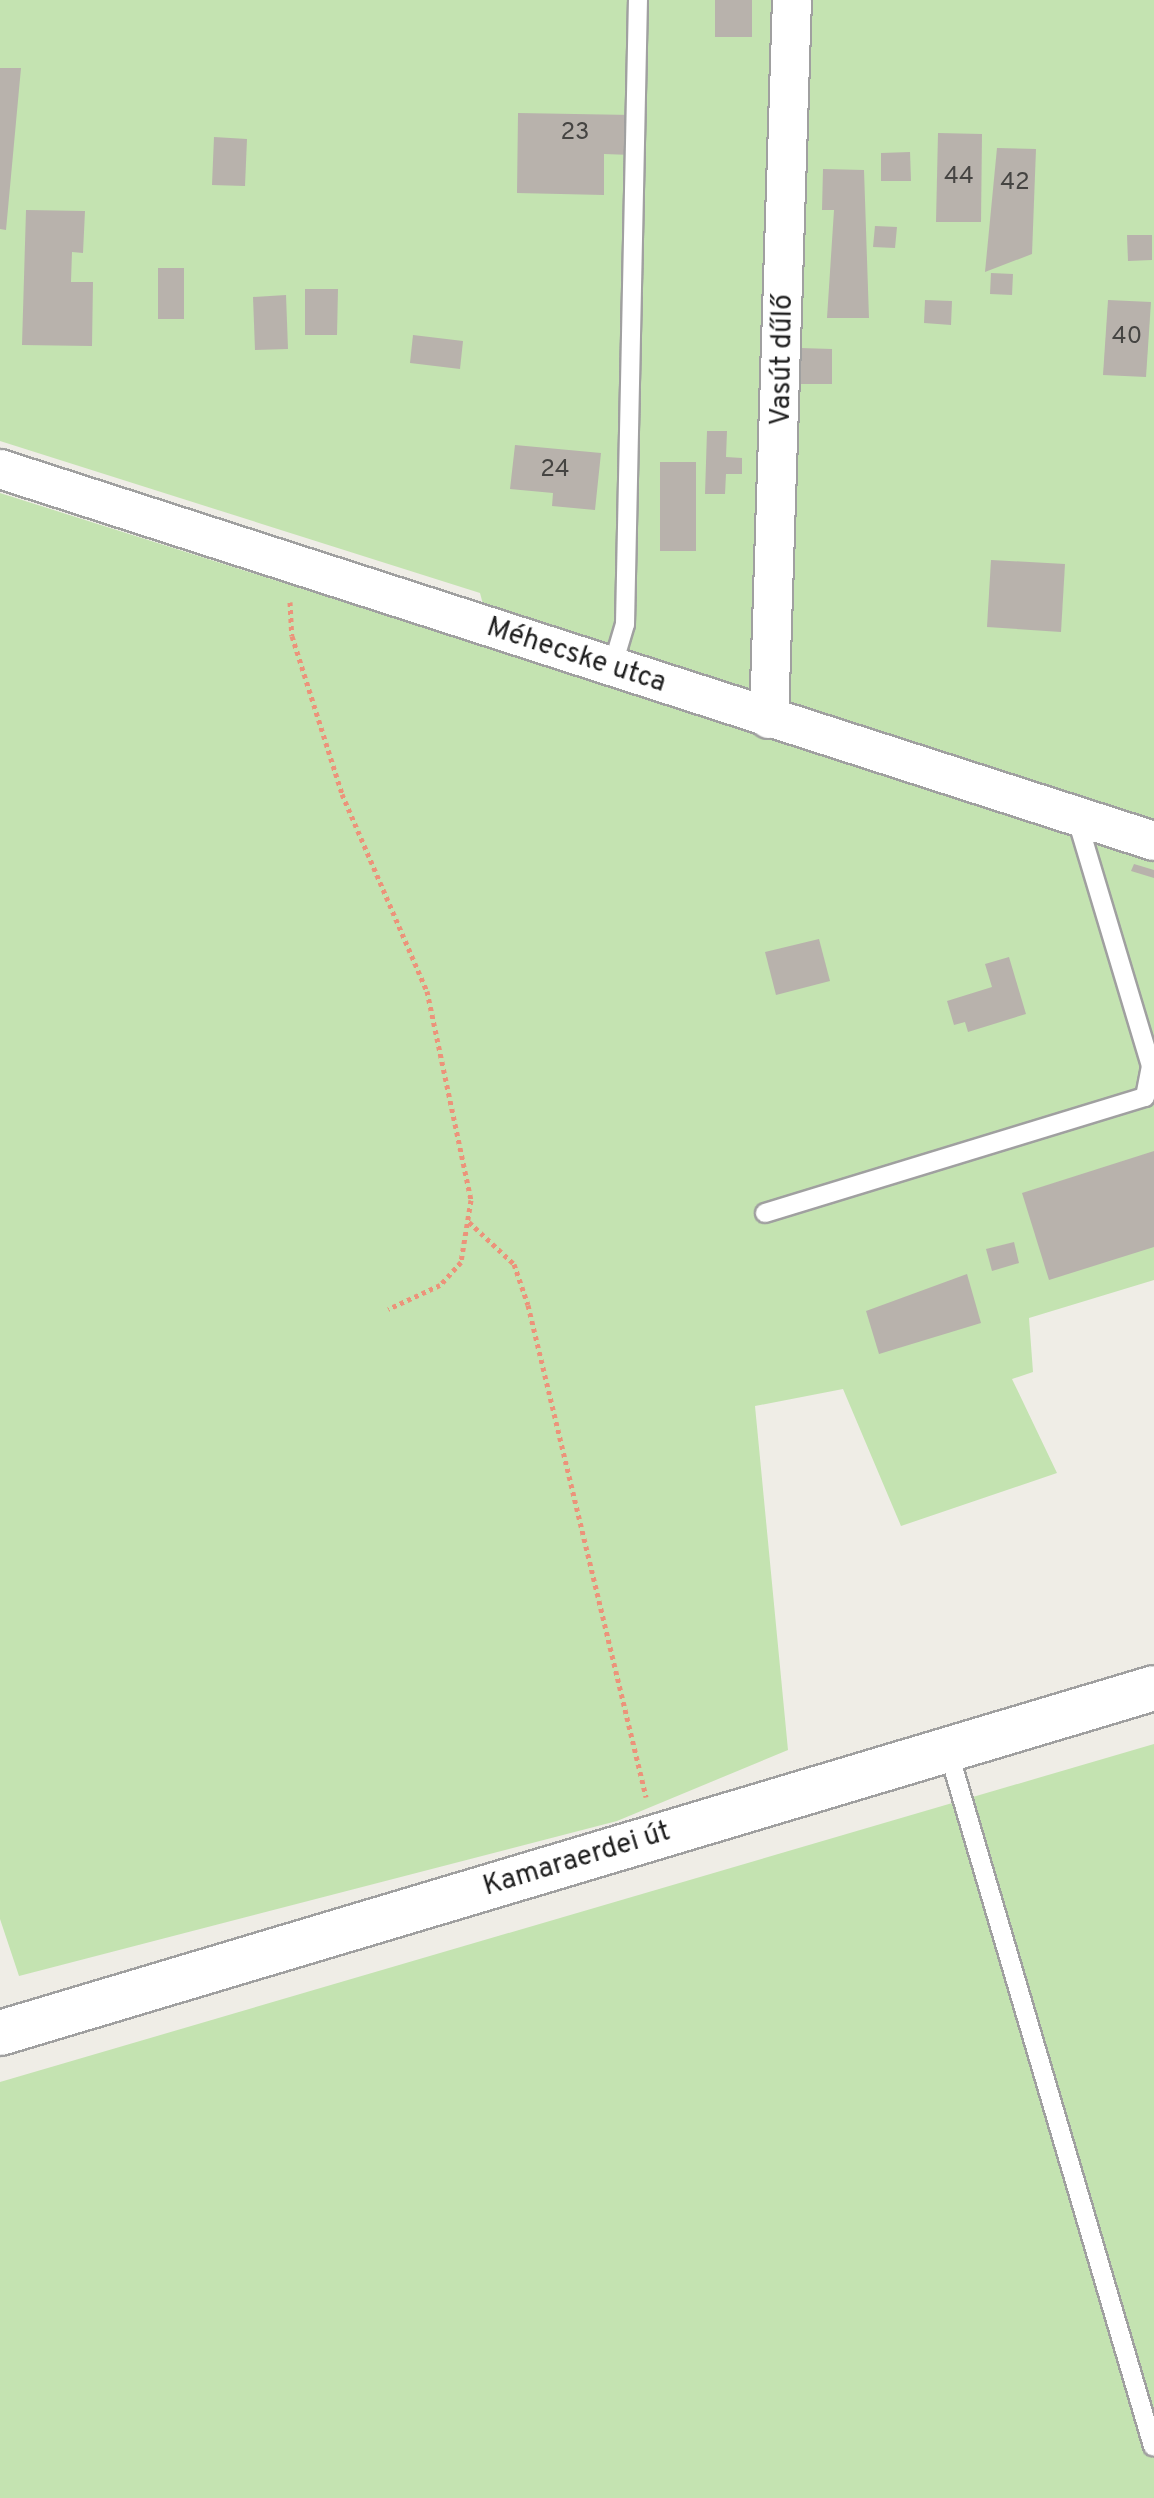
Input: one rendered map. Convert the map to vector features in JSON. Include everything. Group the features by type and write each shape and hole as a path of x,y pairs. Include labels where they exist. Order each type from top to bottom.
{"street":[{"name":"Vasút dűlő","path":"769,719 792,0"},
{"name":"Méhecske utca","path":"0,469 1154,841"},
{"name":"Kamaraerdei út","path":"0,2033 1154,1688"}],"lane":[{"path":"612,668 625,624 638,0"},
{"path":"765,1213 1145,1097 1151,1066 1076,816"},
{"path":"948,1750 1153,2446"}],"path":[{"path":"301,567 289,604 292,636 342,794 427,991 471,1200 461,1262 440,1285 388,1309"},
{"path":"469,1222 514,1264 528,1305 596,1613 658,1836"}],"green space":[{"path":"0,0 1154,0 1154,1280 1029,1318 1033,1372 1012,1379 1057,1473 901,1526 843,1389 755,1406 788,1750 617,1821 19,1976 0,1919 0,493 495,650 480,593 0,441"},
{"path":"1154,1744 1154,2498 0,2498 0,2082"}],"building":[{"path":"715,0 752,0 752,37 715,37"},
{"path":"0,68 21,68 6,230 0,229"},
{"path":"518,113 632,115 632,155 604,154 604,195 517,193"},
{"path":"938,133 982,134 981,222 936,222"},
{"path":"214,137 247,139 245,186 212,185"},
{"path":"997,148 1036,149 1032,254 985,272"},
{"path":"910,152 911,181 881,181 881,153"},
{"path":"823,169 864,170 869,318 827,318 834,210 822,210"},
{"path":"26,210 85,211 83,253 72,252 71,282 93,282 92,346 22,345"},
{"path":"875,226 897,227 895,248 873,247"},
{"path":"1127,235 1152,235 1152,260 1128,261"},
{"path":"158,268 184,268 184,319 158,319"},
{"path":"991,273 1013,274 1012,295 990,294"},
{"path":"305,289 338,289 337,335 305,335"},
{"path":"286,295 288,349 255,350 253,297"},
{"path":"925,300 952,301 951,325 924,323"},
{"path":"1108,300 1151,302 1146,377 1103,375"},
{"path":"413,335 463,341 460,369 410,363"},
{"path":"800,348 832,349 832,384 800,384"},
{"path":"707,431 727,431 726,457 742,458 742,474 726,474 725,494 705,494"},
{"path":"515,445 601,453 595,510 552,506 553,493 510,489"},
{"path":"660,462 696,462 696,551 660,551"},
{"path":"991,560 1065,564 1061,632 987,627"},
{"path":"1134,864 1154,870 1154,878 1131,871"},
{"path":"819,939 830,981 776,995 765,952"},
{"path":"1009,957 1026,1014 968,1032 965,1022 954,1025 947,1001 992,987 985,964"},
{"path":"1154,1151 1154,1247 1049,1280 1022,1193"},
{"path":"1014,1242 1019,1263 992,1271 986,1249"},
{"path":"967,1274 981,1323 879,1354 866,1311"}]}
